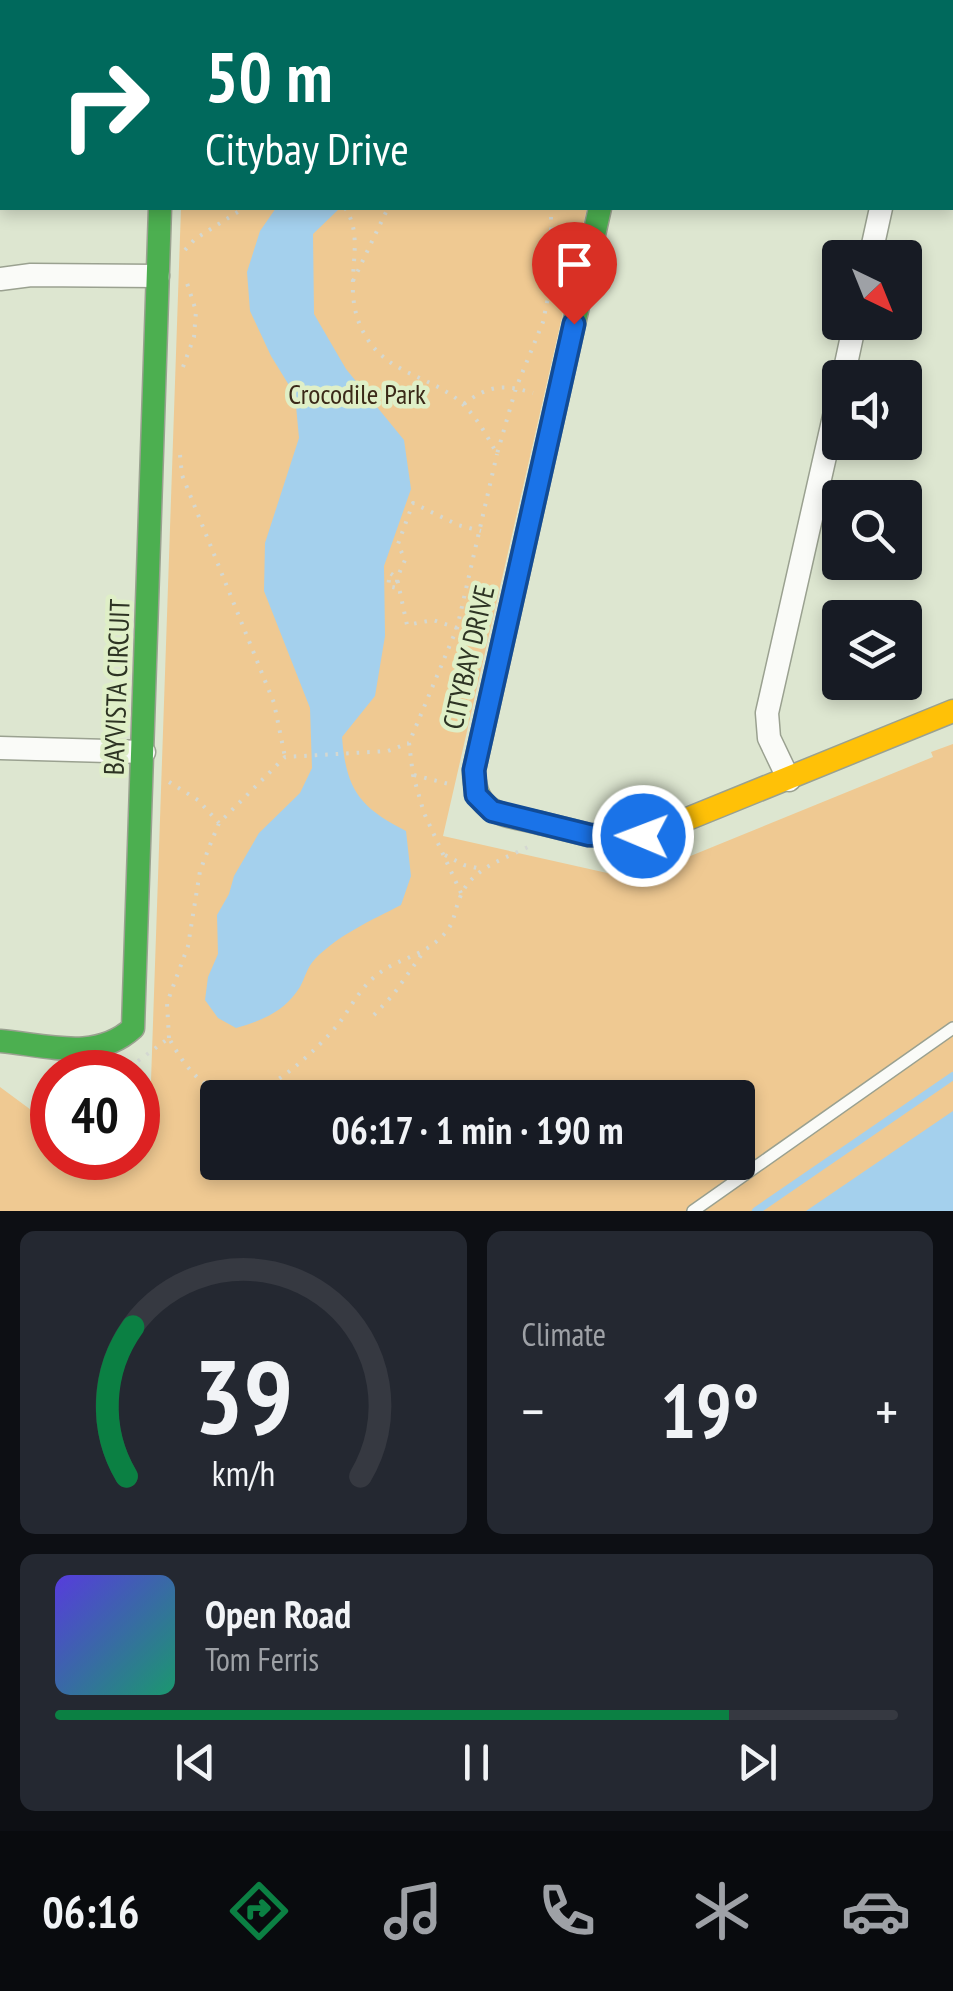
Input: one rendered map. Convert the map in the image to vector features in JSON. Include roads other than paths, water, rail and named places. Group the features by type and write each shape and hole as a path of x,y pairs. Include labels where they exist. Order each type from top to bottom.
{"street":[{"name":"BAYVISTA CIRCUIT","path":"0,1041 108,1048 126,1038 133,1028 160,210"},
{"name":"CITYBAY DRIVE","path":"600,210 474,770 476,795 484,806 500,814 589,835 626,838 656,833 953,711"},
{"path":"874,240 881,210"},
{"path":"0,279 31,275 158,276"},
{"path":"789,780 770,738 767,713 824,460"},
{"path":"0,748 144,752"}],"lane":[{"path":"692,1211 953,1028"}],"water":[{"path":"275,210 338,210 313,234 314,314 346,369 404,440 411,489 384,566 385,636 375,696 342,737 347,770 358,794 377,814 406,831 411,876 401,905 324,950 310,965 294,996 280,1009 236,1028 218,1018 205,1000 208,977 218,954 217,915 259,833 300,793 312,768 310,708 264,591 265,543 299,438 295,395 250,311 247,272 260,231"},
{"path":"953,1111 953,1211 806,1211"}],"waterway":[{"path":"756,1211 953,1076"}],"park label":[{"name":"Crocodile Park","path":"357,393"}]}
